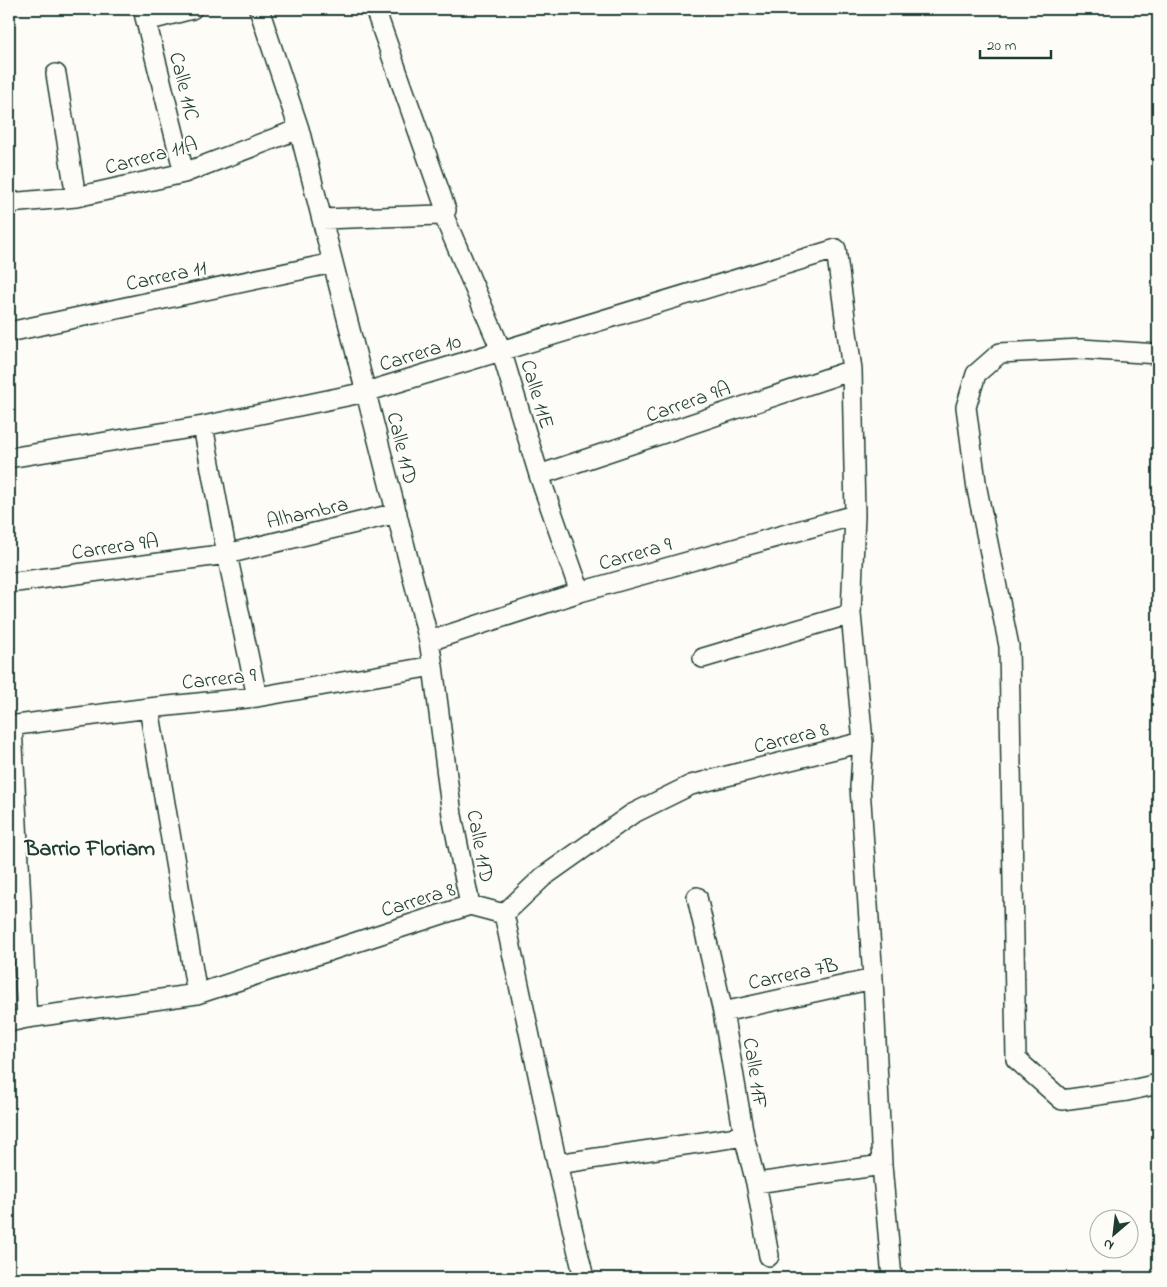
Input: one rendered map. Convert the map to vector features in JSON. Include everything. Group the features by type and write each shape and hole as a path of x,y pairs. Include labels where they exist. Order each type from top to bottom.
{"street":[{"path":"144,15 192,9"},
{"name":"Calle 11D","path":"260,9 299,129 429,641 452,816 470,905"},
{"name":"Calle 11E","path":"375,9 446,210 441,215 501,350 539,475 580,592"},
{"name":"Calle 11C","path":"144,15 184,173"},
{"path":"56,74 76,197"},
{"name":"Carrera 11A","path":"9,203 76,197 184,173 299,129"},
{"path":"322,220 441,215"},
{"name":"Carrera 10","path":"9,458 203,426 366,392 836,249 852,370"},
{"name":"Carrera 11","path":"9,332 333,262"},
{"path":"1158,354 1081,349 1000,353 976,374 966,407 977,489 1009,646 1016,1059 1062,1100 1127,1091 1158,1084"},
{"path":"852,370 855,515 852,614 863,742 860,787 873,979 882,1165 892,1278"},
{"name":"Carrera 9A","path":"539,475 852,370"},
{"path":"203,426 227,554 258,697"},
{"name":"Alhambra","path":"227,554 397,513"},
{"name":"Carrera 9","path":"429,641 580,592 855,515"},
{"name":"Carrera 9A","path":"9,583 227,554"},
{"path":"703,658 852,614"},
{"name":"Carrera 9","path":"10,726 149,708 258,697 433,666"},
{"path":"149,708 197,994"},
{"path":"10,726 18,1020"},
{"name":"Carrera 8","path":"18,1020 197,994 470,905 504,914 543,877 632,814 691,785 863,742"},
{"name":"Calle 11F","path":"696,897 723,1012 744,1136 756,1183 769,1256"},
{"path":"504,914 557,1164 584,1278"},
{"name":"Carrera 7B","path":"723,1012 873,979"},
{"path":"557,1164 744,1136"},
{"path":"756,1183 882,1165"}],"district":[{"name":"Barrio Floriam","path":"90,847"}]}
